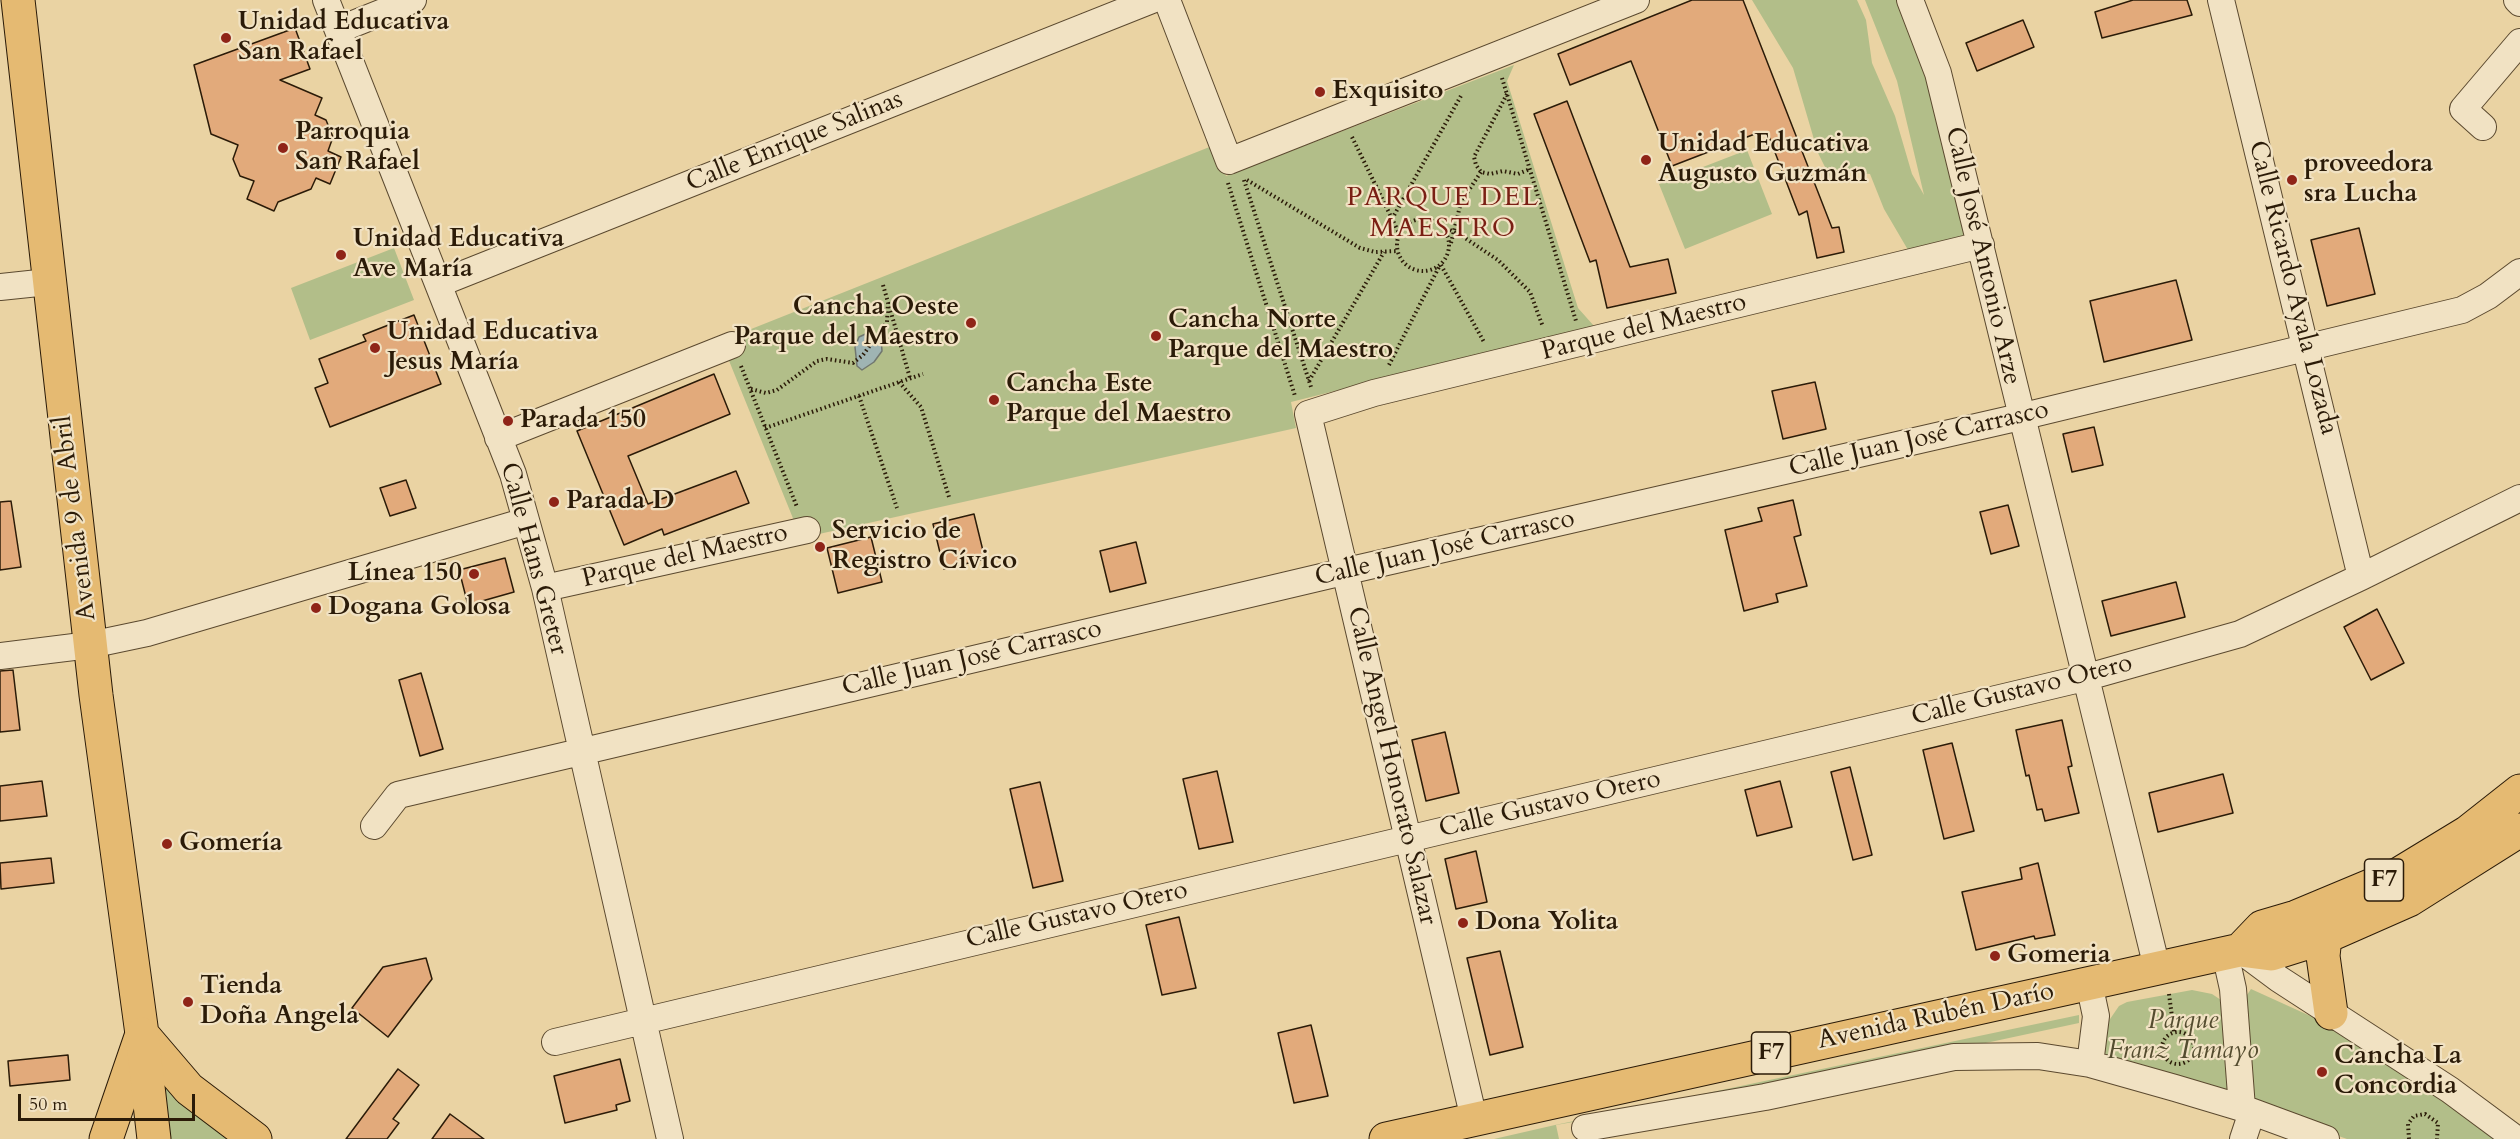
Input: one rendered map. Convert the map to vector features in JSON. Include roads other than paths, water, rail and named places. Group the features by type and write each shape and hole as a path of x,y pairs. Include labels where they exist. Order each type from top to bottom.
{"main road":[{"name":"Avenida 9 de Abril","path":"18,0 90,645 142,1034 106,1139"},
{"name":"F7","path":"2233,951 2262,927 2296,917 2400,874 2468,832 2520,791"},
{"name":"Avenida Rubén Darío","path":"1386,1139 2089,984 2163,981 2233,951 2271,954 2325,937 2409,900 2520,830"},
{"path":"2325,937 2323,956 2331,1012"},
{"path":"142,1034 154,1139"},
{"path":"142,1034 189,1089 255,1139"}],"street":[{"name":"Calle Hans Greter","path":"326,0 513,474 545,588 670,1139"},
{"path":"338,30 413,0"},
{"name":"Calle Enrique Salinas","path":"438,284 1152,0"},
{"path":"1167,0 1236,170 1342,116 1636,0"},
{"name":"Calle José Antonio Arze","path":"1910,0 1938,73 2084,678 2163,981"},
{"name":"Calle Ricardo Ayala Lozada","path":"2221,0 2307,345 2361,577"},
{"path":"2483,127 2463,109 2520,42"},
{"name":"Parque del Maestro","path":"1308,414 1374,393 1981,245"},
{"name":"Calle Juan José Carrasco","path":"374,826 399,795 1347,571 2020,417 2307,345 2462,310 2488,296 2520,272"},
{"path":"0,287 48,282"},
{"path":"498,438 732,345"},
{"name":"Calle Angel Honorato Salazar","path":"1308,414 1347,571 1406,838 1474,1119"},
{"name":"Calle Gustavo Otero","path":"555,1042 643,1019 2084,678 2240,634 2520,498"},
{"path":"0,656 90,645 147,633 526,521"},
{"name":"Parque del Maestro","path":"545,588 807,530"},
{"path":"2233,951 2450,1090 2516,1139"},
{"path":"2233,951 2233,989 2247,1110 2243,1139"},
{"path":"2089,984 2096,1016 2090,1064"},
{"path":"1585,1128 1765,1097 1954,1057 2038,1056 2090,1064 2247,1110 2326,1139"}],"place":[{"name":"Unidad Educativa San Rafael","path":"226,38"},
{"name":"Exquisito","path":"1320,92"},
{"name":"Parroquia San Rafael","path":"283,148"},
{"name":"Unidad Educativa Augusto Guzmán","path":"1646,160"},
{"name":"proveedora sra Lucha","path":"2292,180"},
{"name":"Unidad Educativa Ave María","path":"341,255"},
{"name":"Cancha Oeste Parque del Maestro","path":"971,323"},
{"name":"Cancha Norte Parque del Maestro","path":"1156,336"},
{"name":"Unidad Educativa Jesus María","path":"375,348"},
{"name":"Cancha Este Parque del Maestro","path":"994,400"},
{"name":"Parada 150","path":"508,421"},
{"name":"Parada D","path":"554,502"},
{"name":"Servicio de Registro Cívico","path":"820,547"},
{"name":"Línea 150","path":"474,574"},
{"name":"Dogana Golosa","path":"316,608"},
{"name":"Gomería","path":"167,844"},
{"name":"Dona Yolita","path":"1463,923"},
{"name":"Gomeria","path":"1995,956"},
{"name":"Tienda Doña Angela","path":"188,1002"},
{"name":"Cancha La Concordia","path":"2322,1072"}],"district":[{"name":"PARQUE DEL MAESTRO","path":"1443,214"}],"park label":[{"name":"Parque Franz Tamayo","path":"2183,1037"}]}
